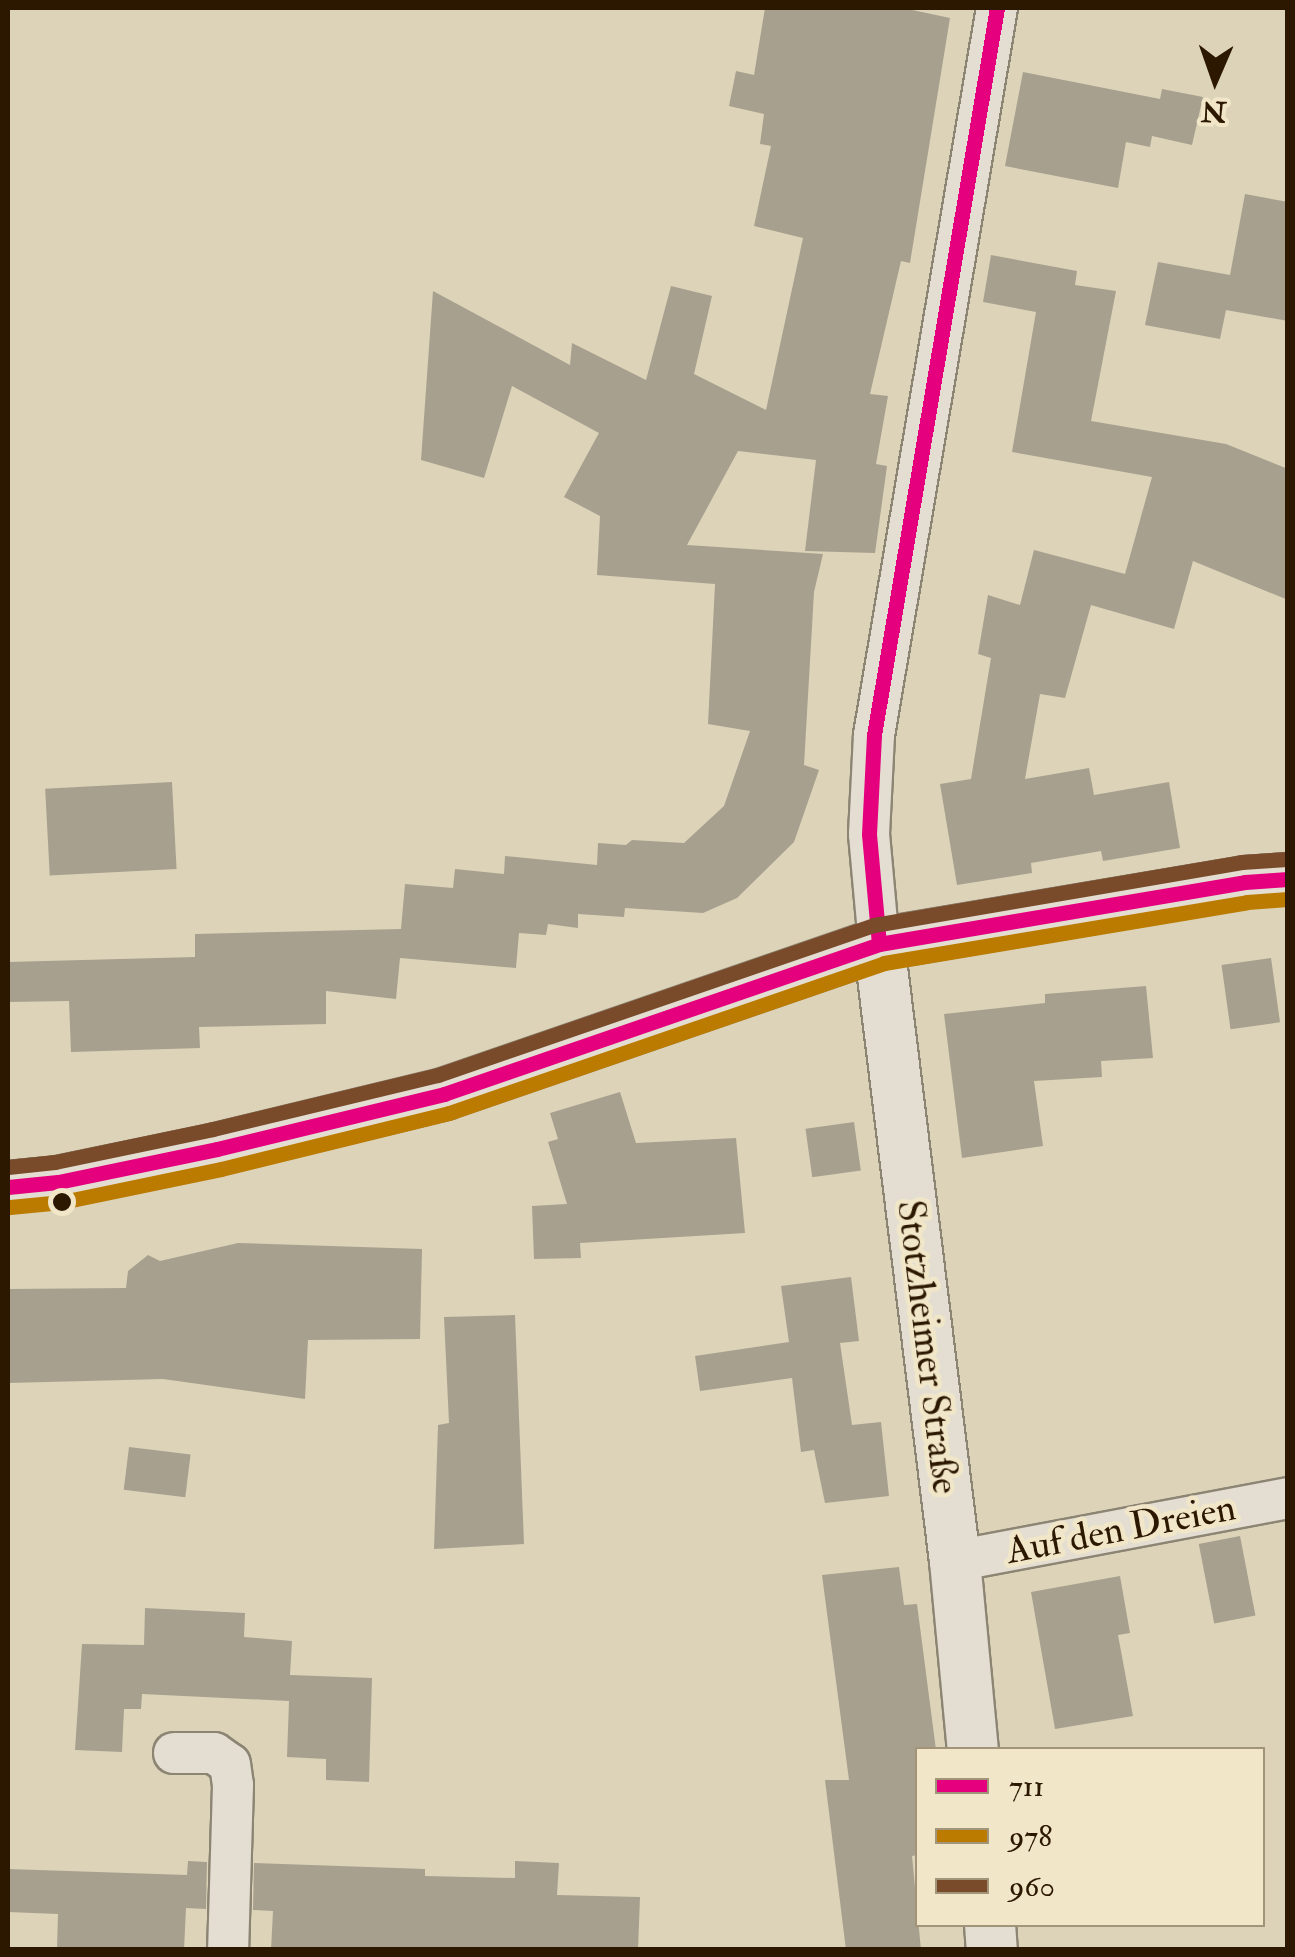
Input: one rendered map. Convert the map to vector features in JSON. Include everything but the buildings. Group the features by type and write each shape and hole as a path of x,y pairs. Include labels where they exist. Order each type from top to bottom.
{"street":[{"path":"879,944 869,834 874,734 998,8"},
{"path":"8,1187 58,1182 199,1153 444,1094 879,944 1245,882 1288,880"},
{"name":"Stotzheimer Straße","path":"879,944 955,1561 973,1747"},
{"name":"Auf den Dreien","path":"955,1561 1288,1498"},
{"path":"174,1752 214,1753 230,1764 233,1785 228,1950"}],"transit line":[{"name":"711","path":"879,944 869,834 874,735 997,8"},
{"name":"960","path":"8,1167 55,1162 213,1129 438,1075 874,925 1242,862 1287,859"},
{"name":"711","path":"8,1187 58,1182 217,1149 444,1094 879,944 1245,882 1288,879"},
{"name":"978","path":"10,1207 62,1202 221,1169 449,1113 884,963 1247,902 1288,899"}]}
